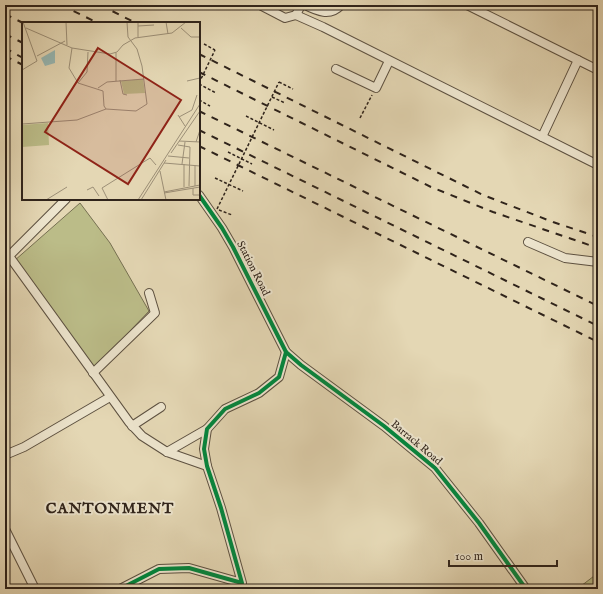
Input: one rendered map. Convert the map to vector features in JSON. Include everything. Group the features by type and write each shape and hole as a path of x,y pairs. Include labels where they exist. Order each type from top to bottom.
{"street":[{"path":"260,5 285,18 296,15 598,165"},
{"path":"296,15 301,5"},
{"path":"305,5 319,12 330,12 341,5"},
{"path":"467,5 598,70"},
{"path":"542,137 578,60"},
{"path":"336,69 376,88 389,61"},
{"name":"Station Road","path":"200,196 233,247 286,352"},
{"path":"65,200 7,258 132,426 142,436 167,452 207,466"},
{"path":"528,242 565,258 598,262"},
{"path":"93,373 155,313 149,293"},
{"path":"167,452 207,429 226,409 259,393 279,377 286,352"},
{"name":"Barrack Road","path":"286,352 301,365 396,435 435,468 478,523 526,589"},
{"path":"5,455 24,447 110,397"},
{"path":"132,426 161,408"},
{"path":"207,429 204,449 207,466 221,508 242,586"},
{"path":"5,529 35,589"},
{"path":"120,589 159,569 189,568 242,586"}],"path":[{"path":"200,82 215,50 204,44"},
{"path":"232,215 217,209 241,159 279,82 293,89"},
{"path":"200,84 216,92"},
{"path":"360,118 376,88"},
{"path":"272,97 285,103"},
{"path":"200,101 210,106"},
{"path":"246,116 274,130"},
{"path":"228,152 252,164"},
{"path":"215,178 243,191"}],"green space":[{"path":"80,203 110,243 149,311 94,369 14,261"},
{"path":"598,573 598,589 577,589"}],"railway":[{"path":"61,5 96,22"},
{"path":"100,5 134,22"},
{"path":"5,14 22,22"},
{"path":"5,34 22,42"},
{"path":"5,48 22,57"},
{"path":"200,54 483,195 553,222 598,237"},
{"path":"5,56 22,64"},
{"path":"200,72 431,187 493,212 598,248"},
{"path":"200,111 598,306"},
{"path":"200,130 598,326"},
{"path":"200,146 598,342"}],"cycle path":[{"path":"200,196 233,247 286,352 301,365 384,426 435,468 479,523 526,589"},
{"path":"120,589 159,569 189,568 242,583 221,508 207,466 204,449 207,429 225,409 259,393 279,377 286,352"}],"district":[{"name":"CANTONMENT","path":"110,508"}]}
